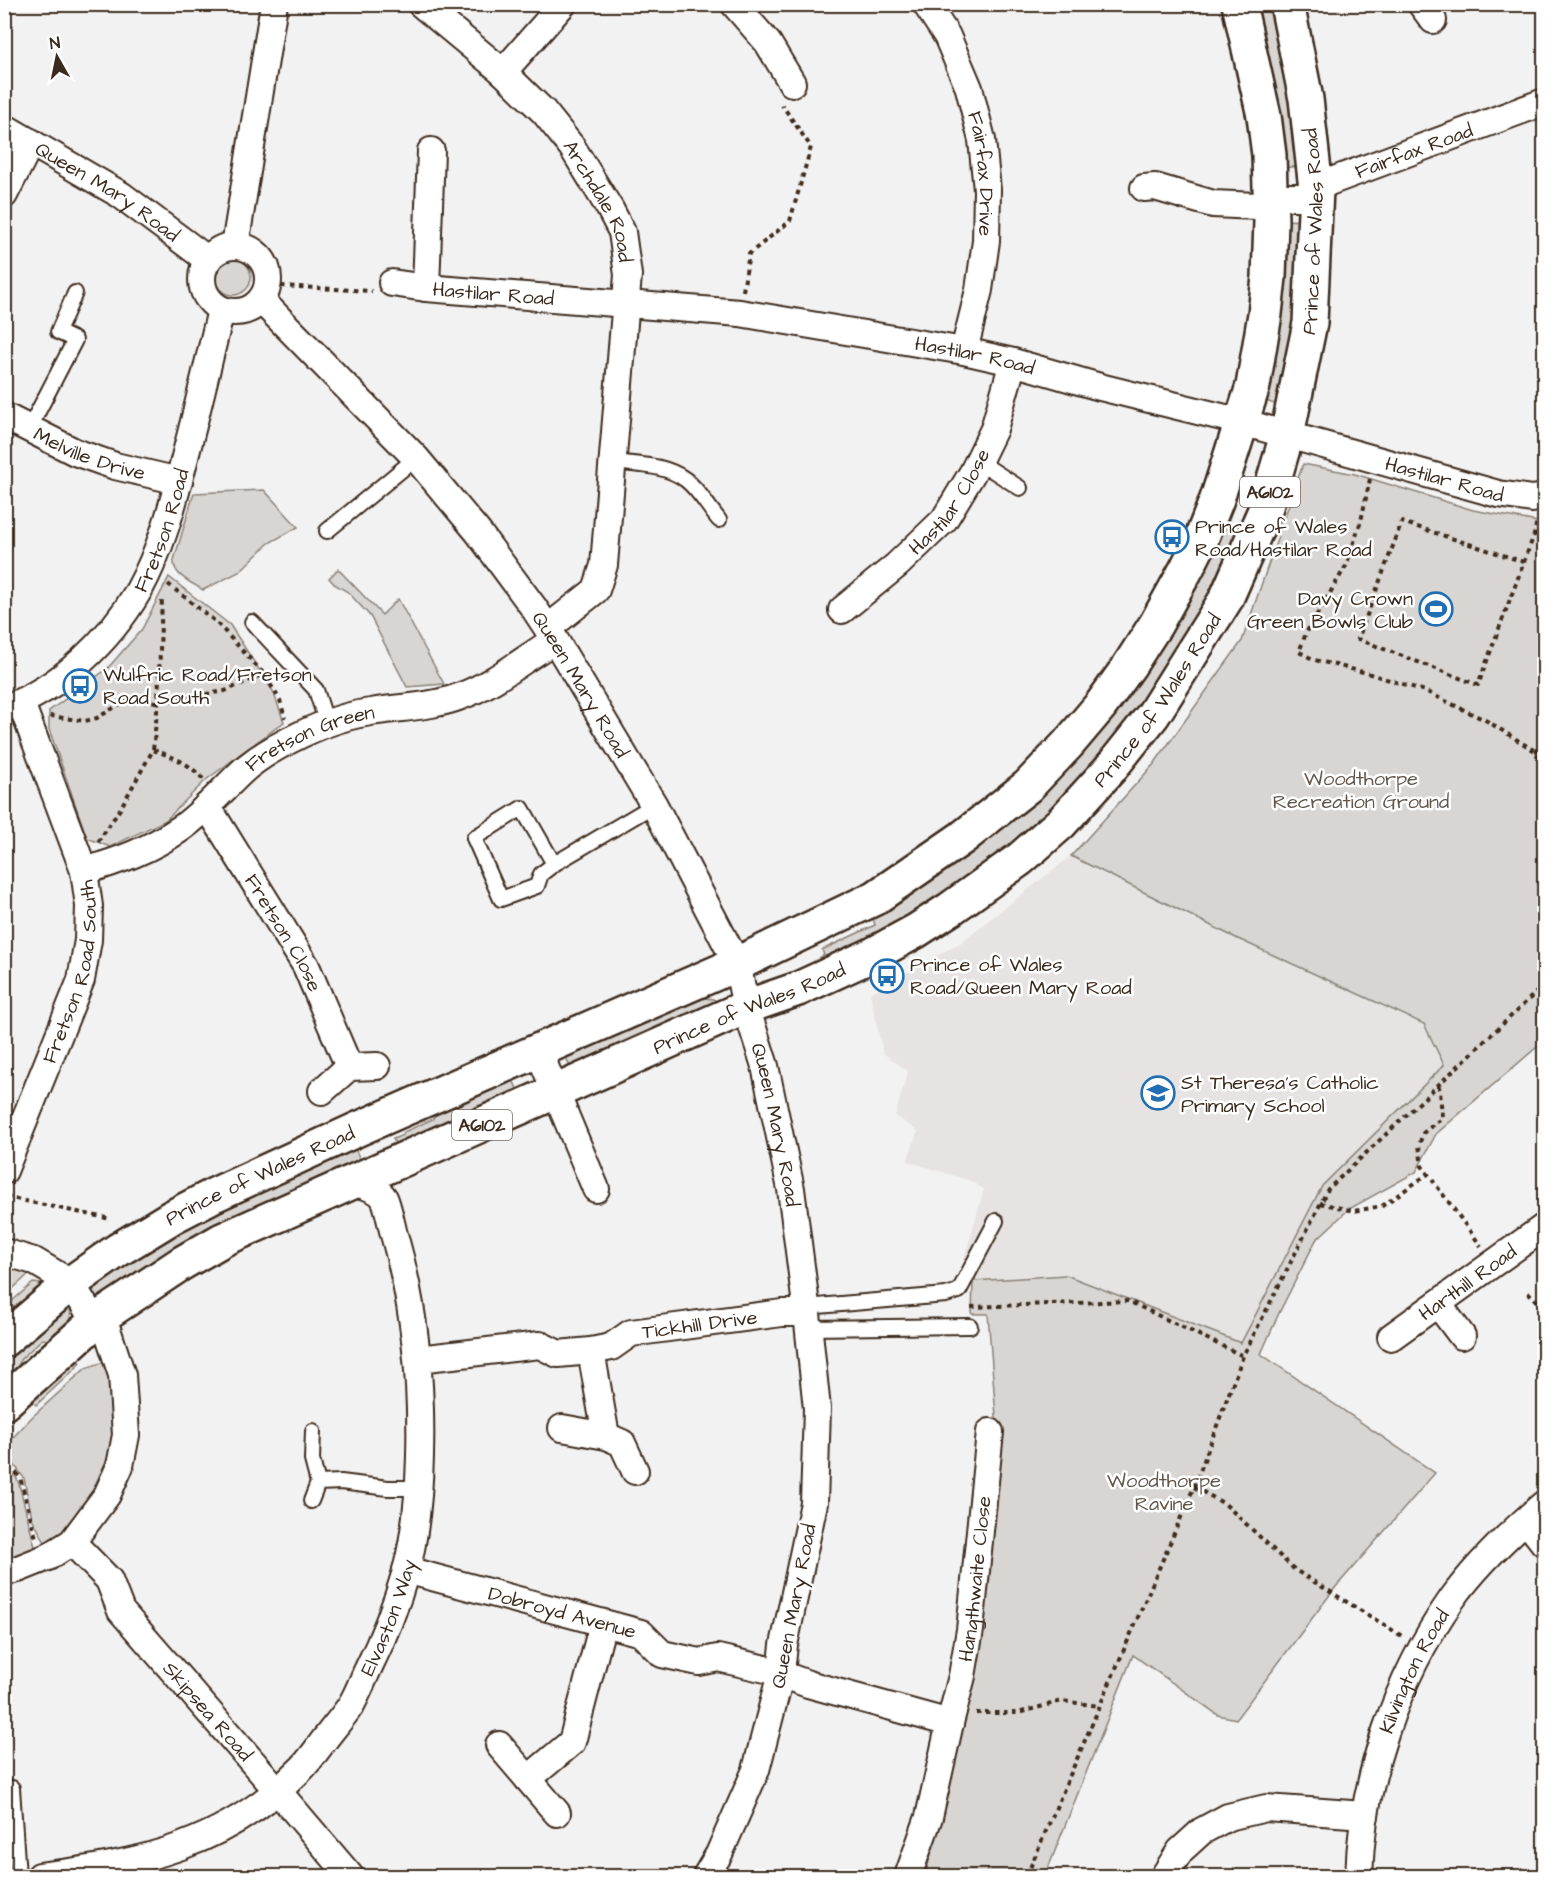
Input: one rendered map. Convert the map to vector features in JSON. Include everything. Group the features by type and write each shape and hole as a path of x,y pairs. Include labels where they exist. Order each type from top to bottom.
{"highway":[{"name":"Prince of Wales Road","path":"4,1340 71,1283 118,1250 214,1195 349,1133 737,964 874,898 963,838 1028,786 1068,744 1101,705 1129,666 1173,594 1200,542 1253,386 1269,277 1271,200 1264,116 1239,4"},
{"name":"Prince of Wales Road","path":"4,1403 99,1318 182,1263 222,1240 746,1007 809,984 872,955 916,931 1020,859 1061,823 1110,770 1153,716 1226,598 1265,510 1287,435 1310,323 1317,189 1306,99 1287,4"}],"street":[{"path":"264,292 247,310 230,312 221,310 206,297 201,278 203,269 215,252 235,246 274,4"},
{"name":"Archdale Road","path":"421,4 503,72 544,112 572,147 610,208 622,232 628,275 604,565 596,590 551,634"},
{"path":"503,72 563,4"},
{"path":"734,4 768,44 792,83"},
{"name":"Fairfax Drive","path":"927,4 947,36 969,88 982,140 987,190 986,241 979,290 964,351"},
{"name":"Fairfax Road","path":"1144,188 1155,187 1213,204 1257,206 1281,197 1305,196 1329,182 1545,102"},
{"name":"Queen Mary Road","path":"4,127 121,195 208,260"},
{"path":"4,195 31,141"},
{"path":"426,288 431,151"},
{"name":"Queen Mary Road","path":"235,246 247,248 264,263 268,273 264,292 416,458 478,532 551,634 654,805 737,964 746,1007 765,1066 791,1189 817,1409 814,1503 784,1645 781,1673 756,1770 719,1854 706,1876"},
{"name":"Hastilar Road","path":"384,287 426,288 740,313 964,351 1242,422 1498,494 1532,499 1541,507"},
{"name":"Fretson Road","path":"22,708 66,676 106,636 138,590 159,545 178,481 221,310"},
{"name":"Hastilar Close","path":"842,610 897,565 944,520 994,429 1013,362"},
{"name":"Melville Drive","path":"4,416 75,452 115,466 178,481"},
{"name":"Fretson Green","path":"84,872 127,858 151,847 181,828 263,755 293,739 327,724 369,712 441,702 462,696 497,677 551,634"},
{"name":"Fretson Road South","path":"4,1171 81,980 88,940 89,906 84,872 22,708"},
{"name":"Fretson Close","path":"212,801 214,817 306,966 349,1067"},
{"path":"539,1052 596,1190"},
{"path":"322,1091 349,1067 377,1066"},
{"name":"Elvaston Way","path":"40,1876 99,1873 166,1853 224,1828 277,1791 303,1767 351,1704 386,1632 406,1570 419,1488 418,1359 404,1271 384,1197 371,1188 351,1182"},
{"name":"Harthill Road","path":"1391,1337 1545,1227"},
{"path":"4,1252 34,1261 71,1283 88,1311 106,1326 122,1375 126,1435 120,1466 107,1496 72,1542 48,1557 4,1572"},
{"path":"1438,1304 1462,1336"},
{"name":"Tickhill Drive","path":"418,1359 540,1345 558,1354 611,1347 631,1333 782,1313 807,1316"},
{"path":"591,1350 606,1436"},
{"path":"562,1428 606,1436 622,1443 635,1471"},
{"name":"Hangthwaite Close","path":"908,1876 929,1817 962,1676 970,1630 990,1432"},
{"path":"1535,1512 1545,1543"},
{"name":"Kilvington Road","path":"1359,1876 1365,1815 1380,1750 1396,1702 1420,1652 1453,1598 1491,1553 1535,1512"},
{"name":"Skipsea Road","path":"72,1542 109,1580 120,1611 350,1876"},
{"name":"Dobroyd Avenue","path":"406,1570 641,1633 662,1654 699,1662 718,1658 781,1673"},
{"path":"528,1779 572,1742 603,1623"},
{"path":"781,1673 808,1684 952,1718"},
{"path":"499,1745 557,1813"},
{"path":"1164,1876 1180,1851 1194,1838 1228,1817 1266,1808 1365,1815"}],"lane":[{"path":"29,429 75,340 58,332 75,293"},
{"path":"327,531 416,458"},
{"path":"978,461 1020,488"},
{"path":"613,462 671,471 685,480 719,520"},
{"path":"252,622 316,690 327,724"},
{"path":"554,864 522,808 474,838 501,899 537,886 541,874 554,864 654,805"},
{"path":"807,1316 946,1295 959,1291 996,1221"},
{"path":"807,1316 970,1326"},
{"path":"311,1502 318,1483 312,1460 313,1431"},
{"path":"318,1483 341,1482 388,1488 419,1488"},
{"path":"12,1788 18,1876"}],"path":[{"path":"740,313 750,254 790,221 811,147 776,96 792,83"},
{"path":"264,292 384,287"},
{"path":"1371,476 1346,566 1306,633 1299,652 1315,660 1425,691 1487,721 1535,751 1545,770"},
{"path":"1524,562 1402,522 1358,639 1478,685 1524,562 1534,535 1541,507"},
{"path":"1534,535 1545,531"},
{"path":"94,847 120,809 153,750 158,702 163,579 216,622 264,674 280,700 287,727 293,739"},
{"path":"22,708 85,721 97,718 127,700 158,702 225,691 264,674"},
{"path":"1535,751 1545,748"},
{"path":"153,750 180,759 194,768 212,801"},
{"path":"1031,1876 1030,1868 1194,1487 1243,1356 1328,1189 1545,985"},
{"path":"1438,1085 1442,1118 1423,1132 1419,1145 1422,1166 1487,1254"},
{"path":"1320,1203 1354,1211 1382,1206 1428,1174"},
{"path":"6,1197 111,1219"},
{"path":"1528,1292 1545,1309"},
{"path":"962,1308 1128,1300 1243,1356"},
{"path":"4,1459 20,1477 37,1541"},
{"path":"1194,1487 1225,1504 1295,1570 1408,1640"},
{"path":"952,1718 1018,1713 1062,1701 1100,1706"}],"shaded area":[{"name":"St Theresa's Catholic Primary School","path":"1071,856 1238,939 1424,1024 1444,1065 1322,1186 1241,1343 1066,1275 973,1281 962,1266 984,1189 968,1180 907,1161 918,1131 895,1116 908,1071 883,1053 870,993 960,943"}],"green space":[{"path":"1251,5 1277,5 1304,166 1280,168"},
{"path":"1283,220 1307,221 1283,407 1260,399"},
{"path":"233,259 246,264 251,277 246,290 233,295 220,290 215,277 220,264"},
{"path":"1303,464 1355,474 1473,510 1538,522 1544,521 1544,1041 1436,1134 1416,1172 1349,1209 1316,1240 1261,1354 1435,1473 1335,1588 1236,1719 1218,1715 1133,1655 1045,1876 925,1876 946,1797 972,1679 991,1561 998,1442 988,1314 972,1314 973,1281 1066,1275 1241,1343 1322,1186 1444,1065 1424,1024 1238,939 1071,856 1154,764 1242,641"},
{"path":"264,490 298,527 269,543 239,572 203,590 179,574 174,560 194,493"},
{"path":"1221,527 1242,536 1225,573 1149,697 1059,805 959,889 822,966 819,958 824,955 822,950 875,925 872,915 946,871 1016,816"},
{"path":"338,569 382,615 398,599 444,684 407,687 370,616 348,592 334,584 329,578"},
{"path":"169,577 230,625 273,691 284,722 206,780 166,820 110,847 87,838 49,729 49,711 107,669 142,629"},
{"path":"695,997 713,999 718,1002 573,1074 564,1053"},
{"path":"511,1075 521,1098 398,1150 393,1139 433,1119 437,1107"},
{"path":"353,1143 362,1165 99,1304 86,1288 150,1242"},
{"path":"5,1260 33,1270 5,1296"},
{"path":"33,1283 41,1284 43,1287 5,1321 5,1307"},
{"path":"69,1302 70,1319 63,1332 55,1341 42,1339 20,1360 17,1375 5,1385 5,1357"},
{"path":"78,1354 80,1362 76,1368 36,1405 29,1399"},
{"path":"113,1359 120,1424 112,1448 91,1494 83,1505 85,1517 48,1548 32,1518 24,1478 7,1455 5,1446 32,1417 86,1368"},
{"path":"4,1465 16,1477 19,1484 37,1555 4,1567"}],"place":[{"name":"Prince of Wales Road/Hastilar Road","path":"1172,537"},
{"name":"Davy Crown Green Bowls Club","path":"1436,609"},
{"name":"Wulfric Road/Fretson Road South","path":"80,686"},
{"name":"Prince of Wales Road/Queen Mary Road","path":"887,976"},
{"name":"St Theresa's Catholic Primary School","path":"1158,1093"}],"park label":[{"name":"Woodthorpe Recreation Ground","path":"1361,790"},
{"name":"Woodthorpe Ravine","path":"1164,1492"}]}
